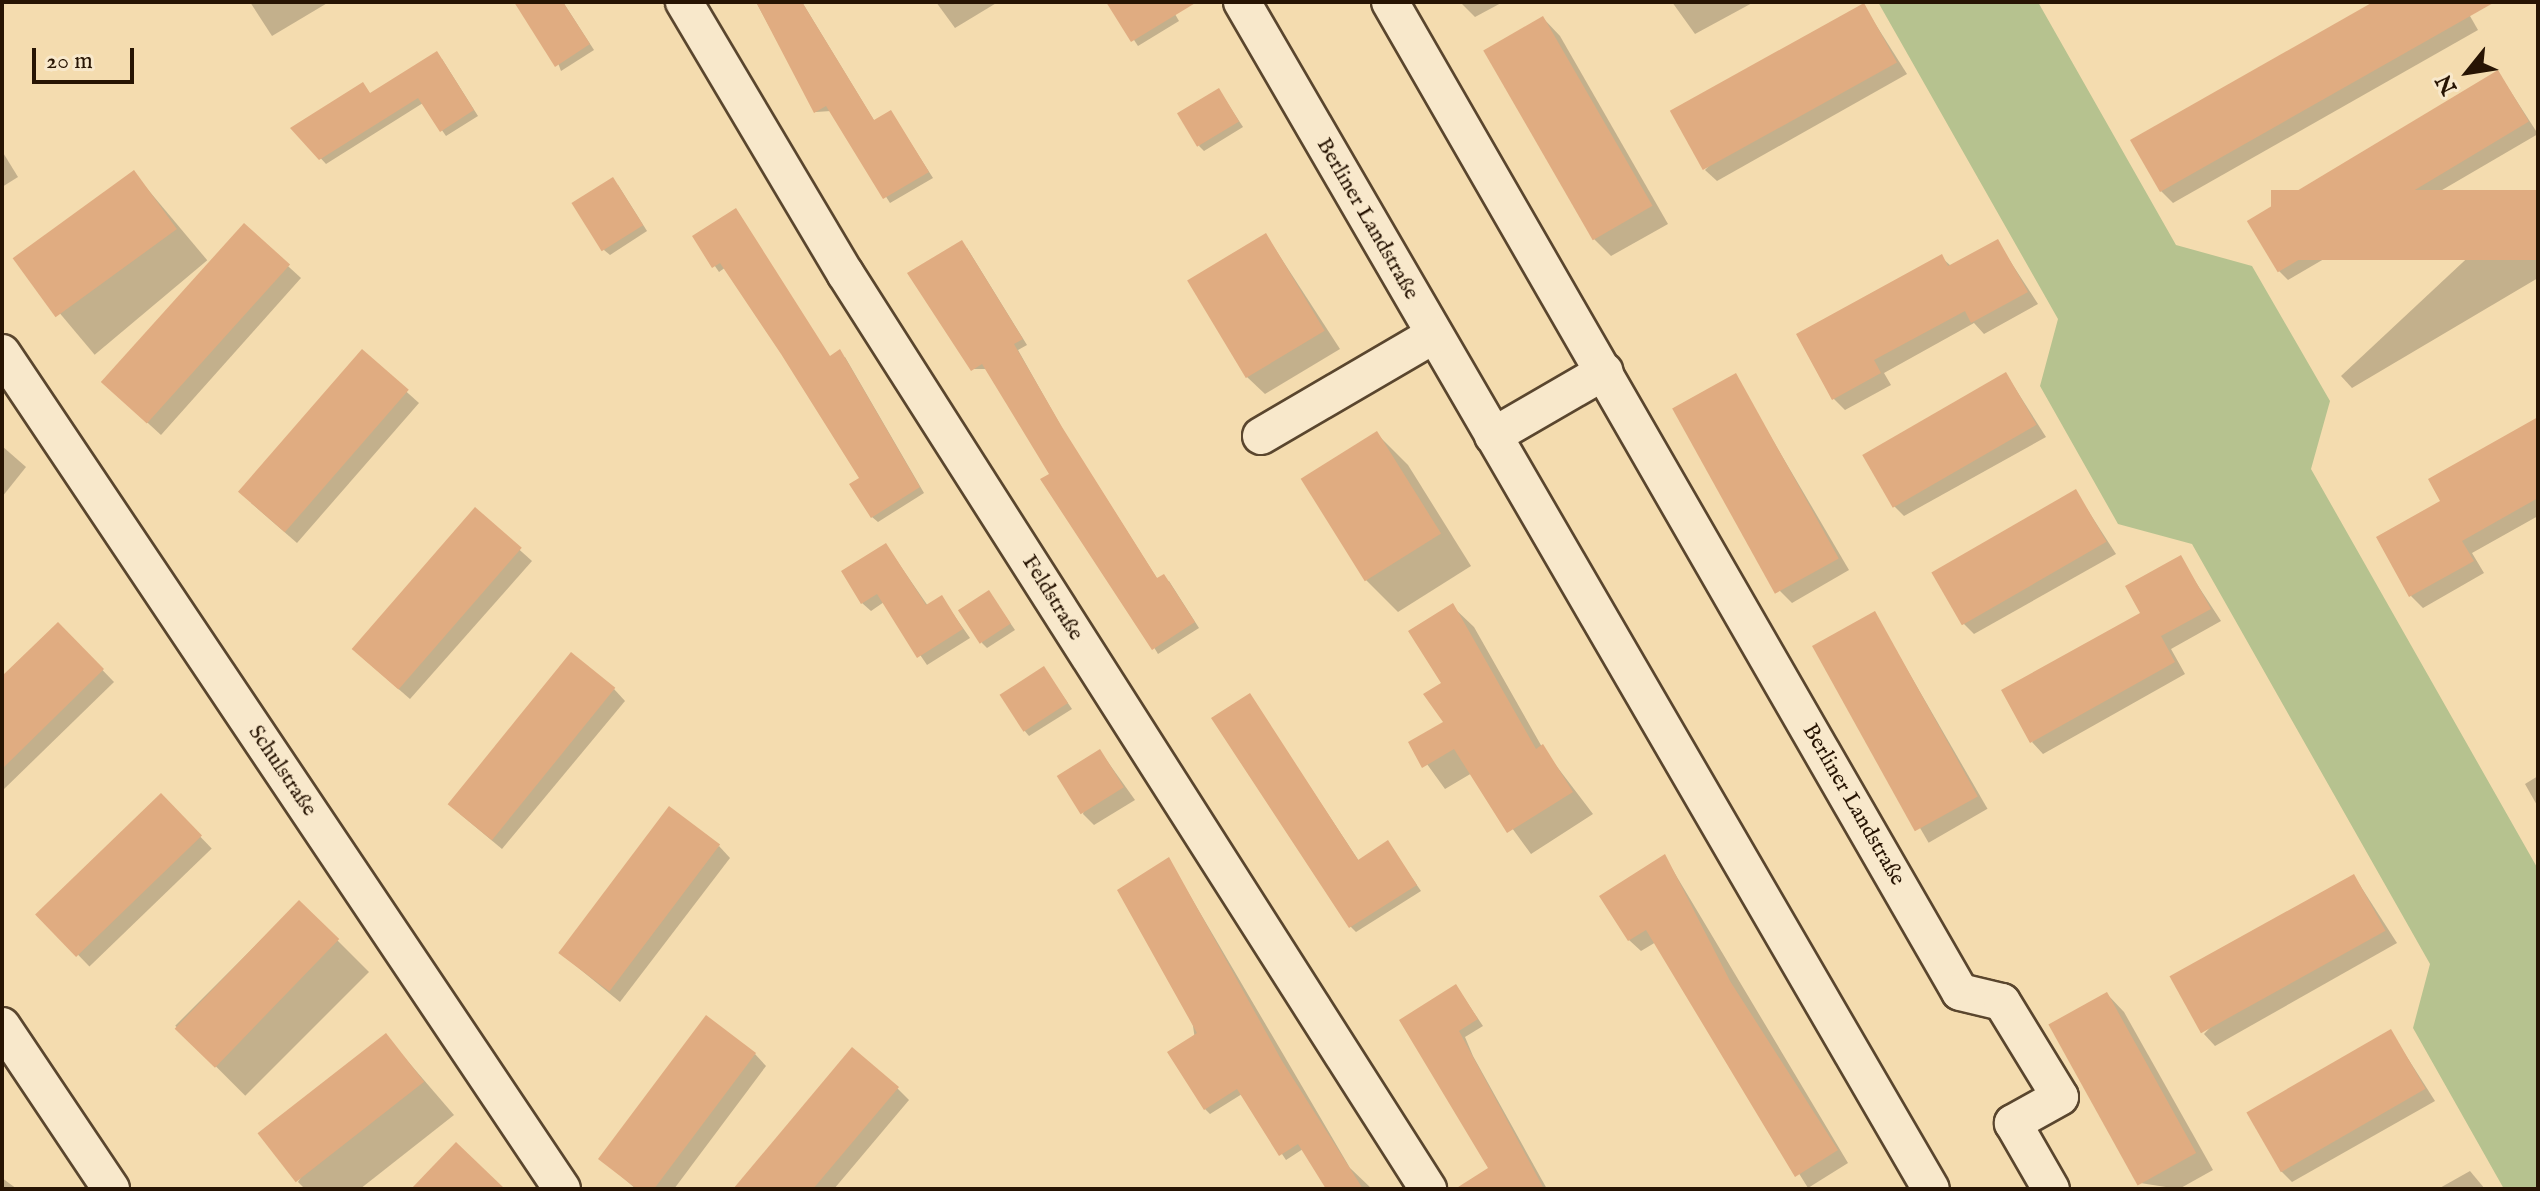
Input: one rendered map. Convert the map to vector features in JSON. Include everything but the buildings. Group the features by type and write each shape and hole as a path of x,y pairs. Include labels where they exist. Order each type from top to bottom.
{"street":[{"name":"Feldstraße","path":"684,2 845,273 1428,1189"},
{"name":"Berliner Landstraße","path":"1242,2 1931,1189"},
{"name":"Berliner Landstraße","path":"1390,2 1960,992 2002,1002 2060,1097 2013,1123 2051,1189"},
{"path":"1261,436 1434,335"},
{"name":"Schulstraße","path":"2,353 562,1189"},
{"path":"1493,436 1605,371"},
{"path":"2,1026 111,1189"}],"green space":[{"path":"1878,2 2038,2 2176,245 2252,266 2330,401 2311,469 2538,869 2538,1189 2504,1189 2413,1028 2430,964 2192,544 2118,524 2040,386 2058,319"}]}
